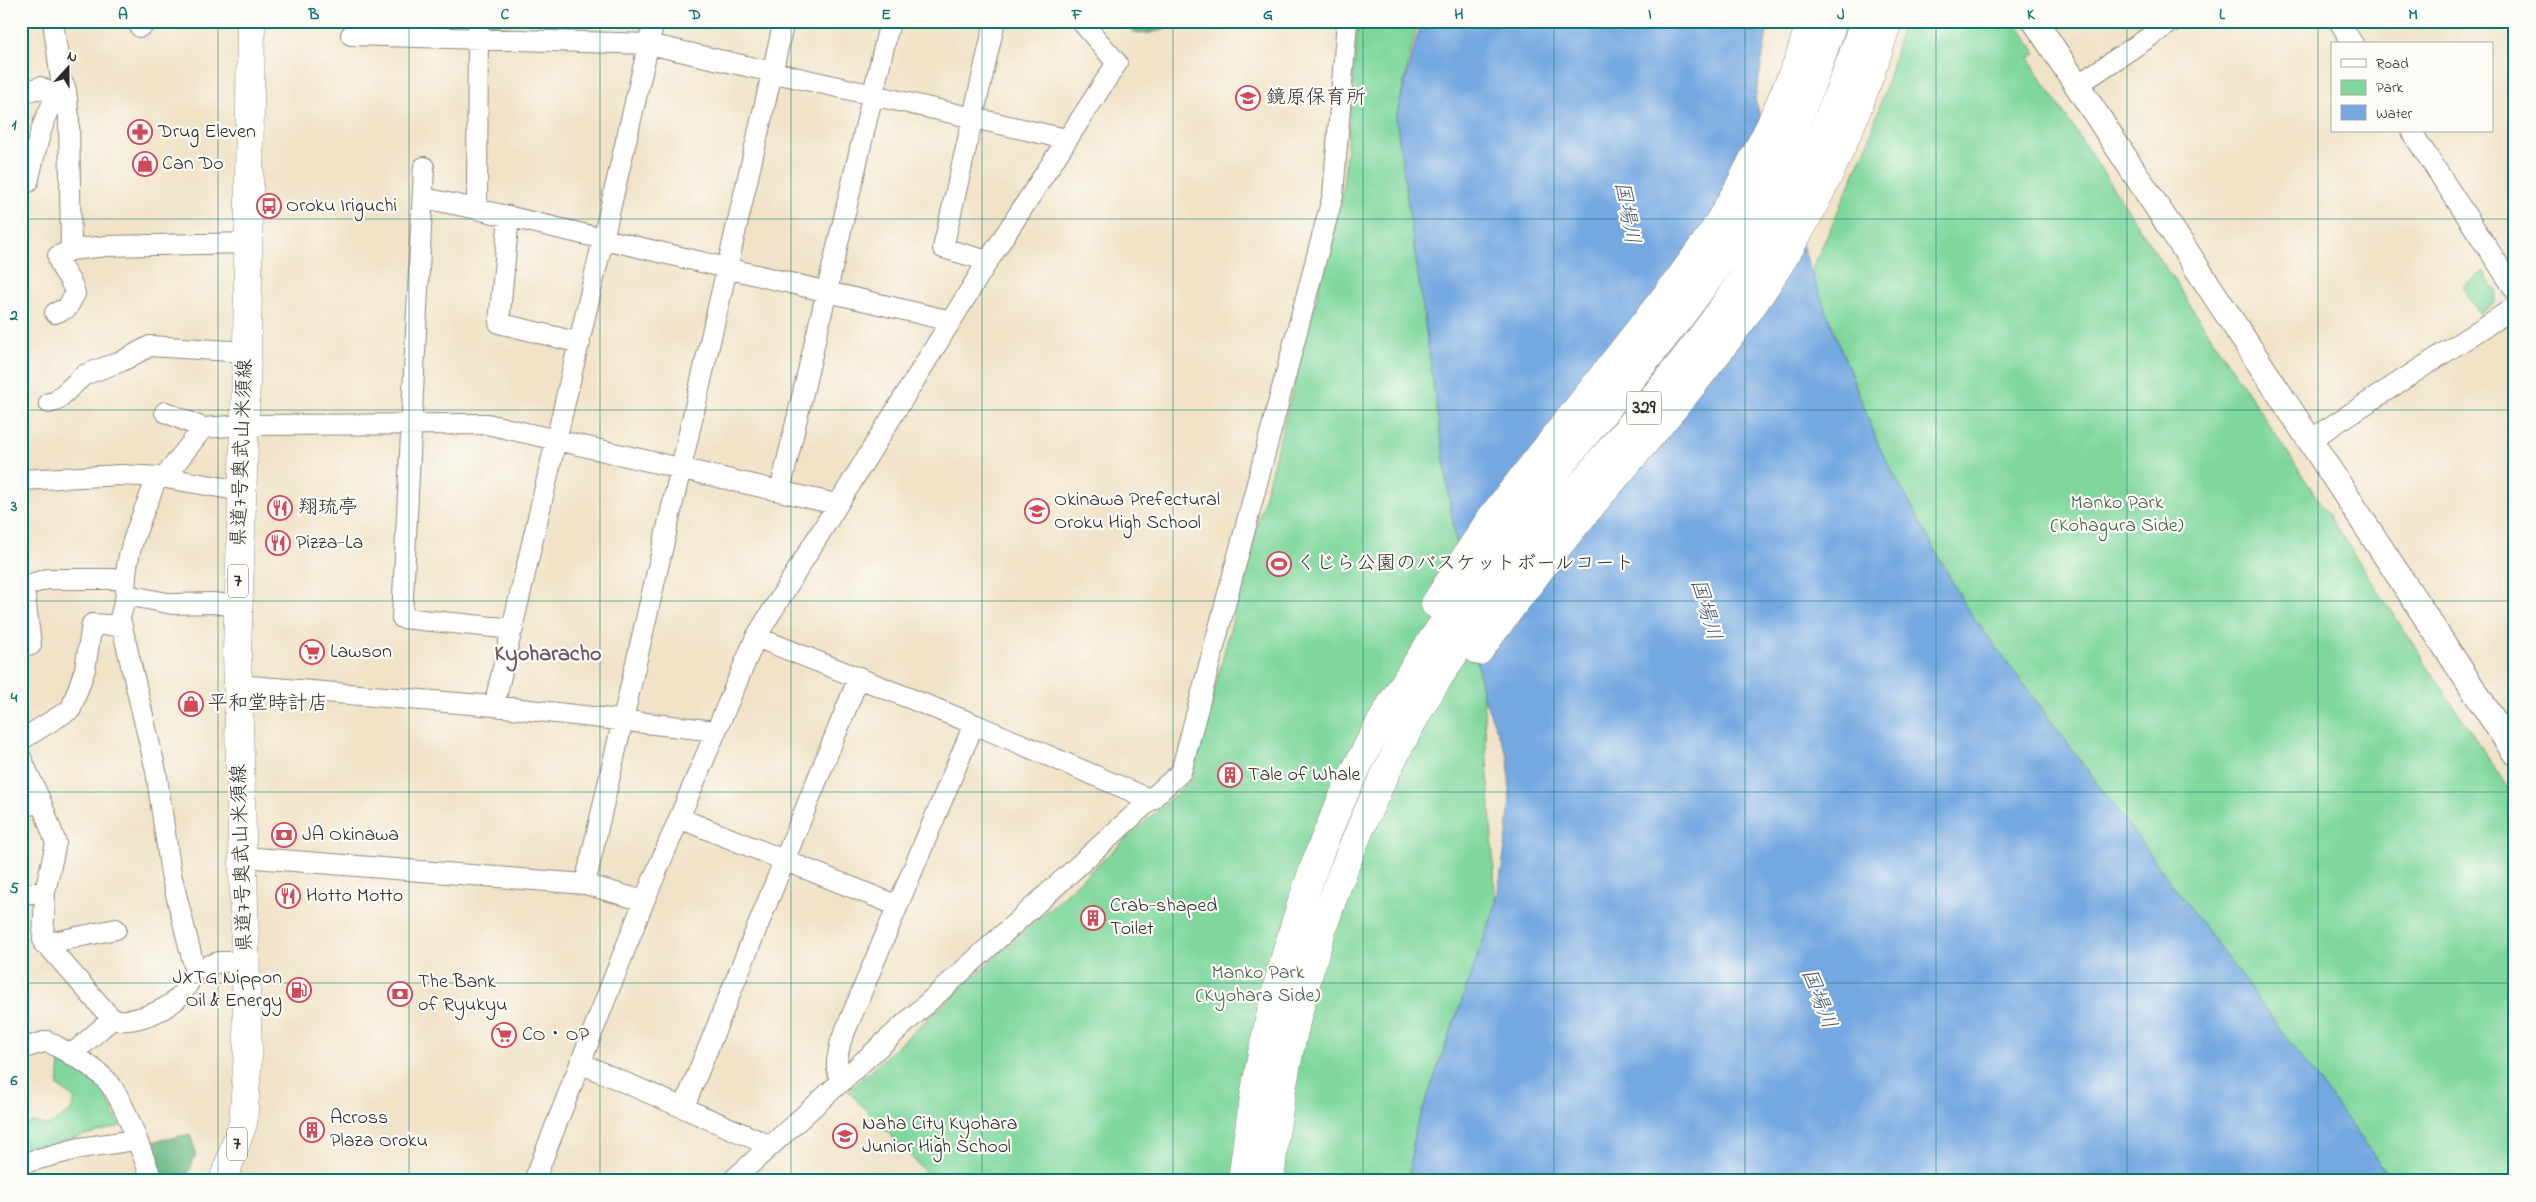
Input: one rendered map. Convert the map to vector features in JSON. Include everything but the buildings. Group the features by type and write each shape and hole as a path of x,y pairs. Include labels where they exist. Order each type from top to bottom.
{"main road":[{"name":"県道7号奥武山米須線","path":"224,1181 238,1139 245,1105 248,1054 237,606 247,352 251,21"},
{"path":"1360,760 1388,682 1421,627 1492,518 1680,278 1713,232 1755,158 1798,61 1811,21"},
{"name":"329","path":"1242,1181 1257,1082 1285,957 1317,861 1360,760 1399,691 1452,611 1547,483 1698,292 1733,242 1758,200 1787,142 1833,21"},
{"name":"329","path":"1270,1181 1274,1139 1283,1085 1305,989 1343,874 1386,773 1423,704 1491,602 1566,503 1668,380 1722,310 1758,256 1816,147 1839,92 1864,21"},
{"path":"1386,773 1437,713 1542,566 1740,323 1778,268 1819,196 1871,76 1888,21"}],"street":[{"path":"21,182 28,182 39,140 60,92 61,80 53,21"},
{"path":"494,706 558,440 654,21"},
{"path":"585,884 774,72 784,21"},
{"path":"780,491 890,21"},
{"path":"988,261 943,248 996,21"},
{"path":"534,1181 644,901 756,637 836,504 988,261 1117,63 1081,21"},
{"path":"732,1181 1177,777 1183,766 1333,195 1347,21"},
{"path":"2035,21 2515,753"},
{"path":"2076,86 2173,21"},
{"path":"2339,21 2353,42"},
{"path":"477,209 478,30"},
{"path":"351,35 478,30 649,44 1066,139"},
{"path":"21,94 40,87 60,92"},
{"path":"60,92 69,118 71,250"},
{"path":"2412,132 2515,290"},
{"path":"424,167 424,198 402,618 513,629"},
{"path":"424,198 508,216 951,321"},
{"path":"508,216 499,323 580,344"},
{"path":"56,313 67,308 75,294 71,280 58,262 58,256 71,250 106,246 249,243"},
{"path":"2310,440 2515,307"},
{"path":"49,403 56,401 84,375 122,361 150,346 247,352"},
{"path":"165,412 203,428 245,425 487,424 836,504"},
{"path":"195,970 171,874 156,770 120,618 132,542 160,477 203,428"},
{"path":"21,480 122,475 160,477 242,491"},
{"path":"31,645 25,596 21,588 47,579 125,587 173,604 213,603 237,606"},
{"path":"21,740 71,709 85,668 92,624 122,626"},
{"path":"756,637 974,724 1152,800"},
{"path":"684,1108 859,677"},
{"path":"238,685 494,706 716,731"},
{"path":"842,1082 838,1077 836,1063 841,1041 896,905 974,724"},
{"path":"21,758 41,802 56,843 45,892 44,944"},
{"path":"21,807 41,802"},
{"path":"680,818 896,905"},
{"path":"243,857 585,884 644,901"},
{"path":"21,894 45,892"},
{"path":"44,944 116,929"},
{"path":"44,944 52,950 112,1019 121,1021 141,1018 178,998 195,970 219,962 246,962"},
{"path":"71,1055 112,1019"},
{"path":"21,1049 47,1041 98,1073 109,1083 121,1100 135,1140 150,1174 150,1181"},
{"path":"580,1063 771,1146"},
{"path":"21,1160 27,1162 80,1148 135,1140"}],"green space":[{"path":"1117,21 1176,21 1158,31 1142,34"},
{"name":"Manko Park (Kyohara Side)","path":"1358,21 1418,21 1396,118 1453,524 1483,696 1496,905 1414,1134 1409,1181 934,1181 848,1091 1191,780 1342,199"},
{"name":"Manko Park (Kohagura Side)","path":"1903,21 2015,21 2036,53 2029,58 2037,72 2515,799 2515,1181 2393,1181 1966,607 1880,449 1811,272 1869,141 1891,69"},
{"path":"2484,271 2496,291 2495,302 2480,314 2462,287"},
{"path":"60,1061 101,1086 120,1126 21,1152 21,1127 33,1122 49,1126 71,1111 75,1099 58,1086"},
{"path":"190,1134 196,1153 186,1181 156,1181 143,1144"}],"water":[{"name":"国場川","path":"1421,21 1769,21 1755,100 1811,272 1880,449 1966,607 2393,1181 1409,1181 1414,1134 1496,905 1507,835 1510,796 1508,757 1483,696 1453,524 1396,118"}],"place":[{"name":"鏡原保育所","path":"1248,98"},
{"name":"Drug Eleven","path":"140,132"},
{"name":"Can Do","path":"145,164"},
{"name":"Oroku Iriguchi","path":"269,206"},
{"name":"翔琉亭","path":"280,508"},
{"name":"Okinawa Prefectural Oroku High School","path":"1037,511"},
{"name":"Pizza-La","path":"278,543"},
{"name":"くじら公園のバスケットボールコート","path":"1279,564"},
{"name":"Lawson","path":"312,652"},
{"name":"平和堂時計店","path":"191,704"},
{"name":"Tale of Whale","path":"1230,775"},
{"name":"JA Okinawa","path":"284,835"},
{"name":"Hotto Motto","path":"288,896"},
{"name":"Crab-shaped Toilet","path":"1093,918"},
{"name":"JXTG Nippon Oil & Energy","path":"299,990"},
{"name":"The Bank of Ryukyu","path":"400,994"},
{"name":"CO・OP","path":"504,1035"},
{"name":"Across Plaza Oroku","path":"312,1130"},
{"name":"Naha City Kyohara Junior High School","path":"845,1136"}],"district":[{"name":"Kyoharacho","path":"548,655"}]}
